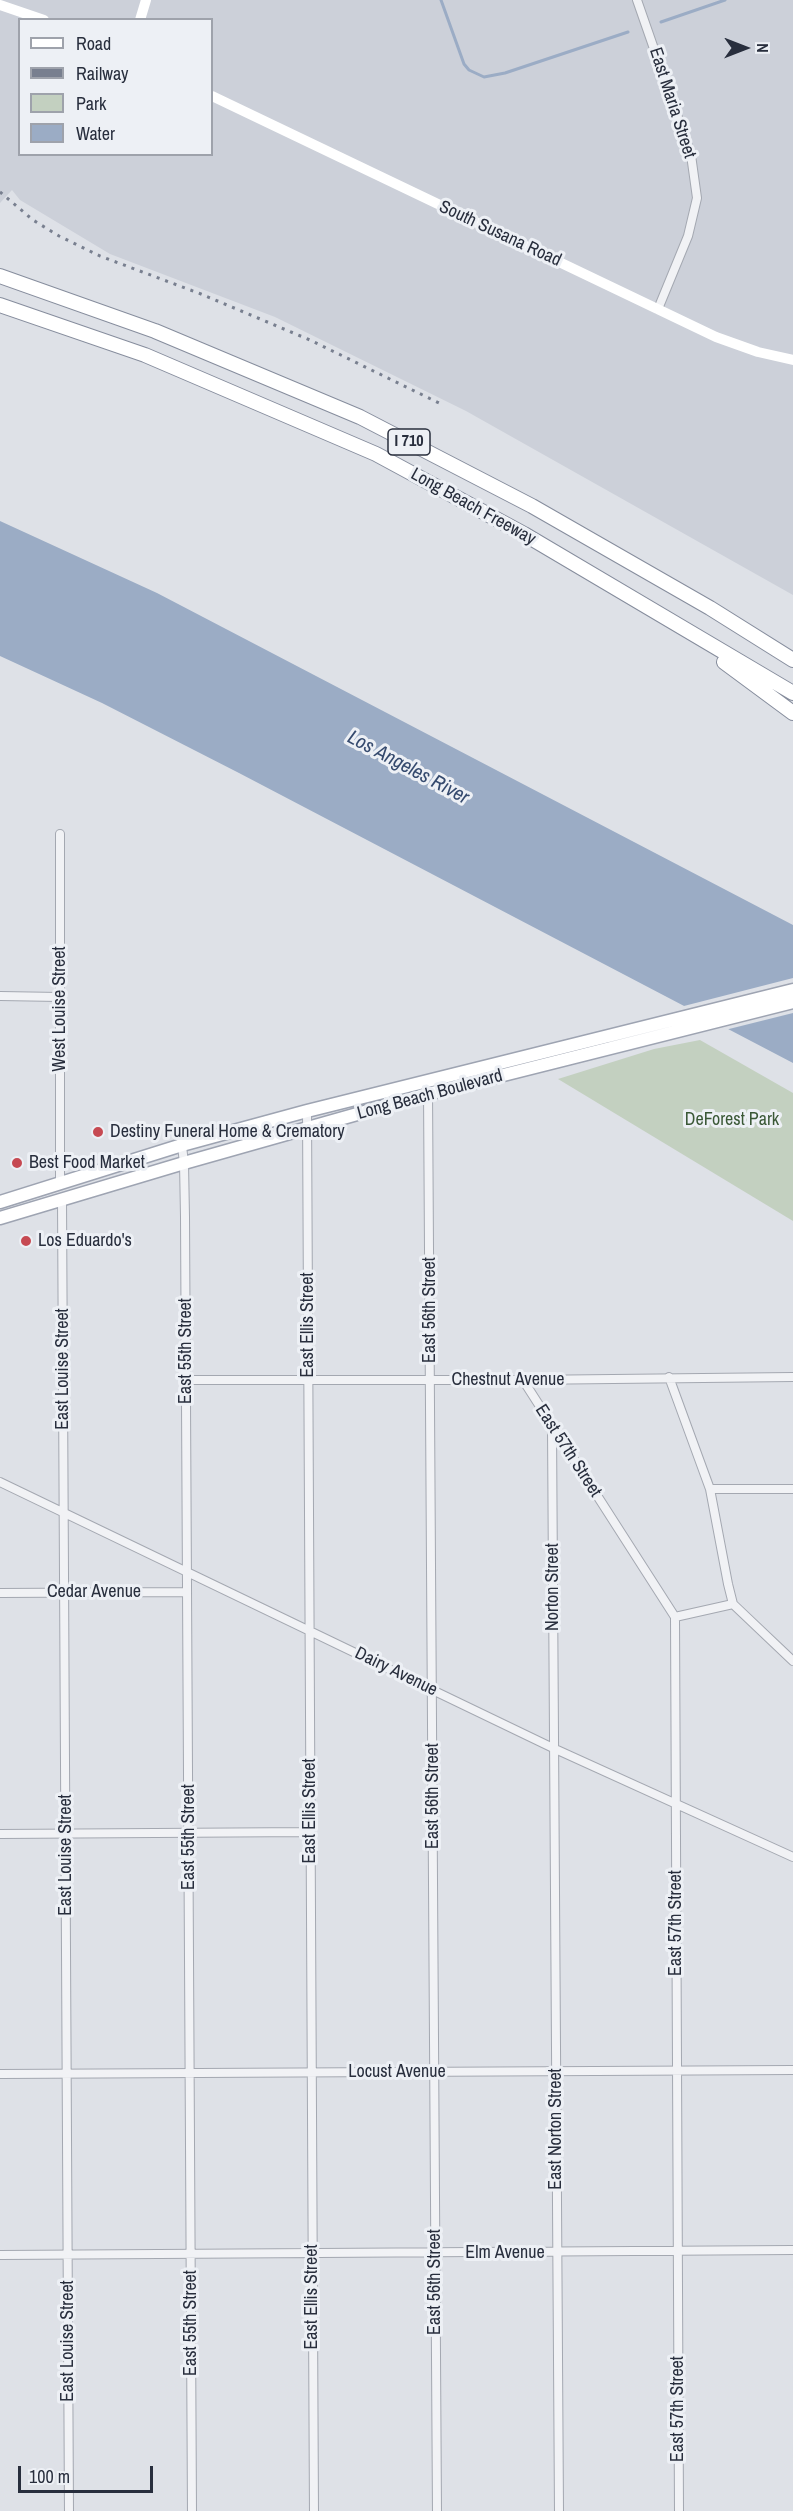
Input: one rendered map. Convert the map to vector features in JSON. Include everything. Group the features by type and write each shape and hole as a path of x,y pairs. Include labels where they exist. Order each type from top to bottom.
{"highway":[{"name":"Long Beach Freeway","path":"0,276 154,331 360,417 532,506 710,608 793,660"},
{"name":"Long Beach Freeway","path":"0,305 145,355 376,454 524,534 793,693"},
{"path":"710,608 793,649"},
{"path":"667,620 793,712"}],"main road":[{"name":"Long Beach Boulevard","path":"0,1203 182,1145 307,1111 793,990"},
{"name":"Long Beach Boulevard","path":"0,1218 428,1094 793,1002"}],"street":[{"path":"142,18 146,0"},
{"name":"East Maria Street","path":"637,0 691,155 697,198 688,236 658,309"},
{"path":"0,5 38,18"},
{"name":"South Susana Road","path":"213,96 726,341 793,360"},
{"name":"West Louise Street","path":"60,834 60,1183"},
{"path":"0,996 60,997"},
{"name":"East 56th Street","path":"426,1081 428,1094 436,2511"},
{"name":"East Ellis Street","path":"307,1111 314,2511"},
{"name":"East 55th Street","path":"180,1129 184,1163 186,1380 192,2511"},
{"name":"East Louise Street","path":"62,1199 69,2511"},
{"path":"669,1377 710,1489 733,1604 793,1661"},
{"name":"Chestnut Avenue","path":"186,1380 793,1377"},
{"name":"East 57th Street","path":"523,1380 675,1617 674,1803 679,2511"},
{"name":"Norton Street","path":"552,1426 553,1748"},
{"name":"Dairy Avenue","path":"0,1482 553,1748 793,1857"},
{"path":"710,1489 793,1489"},
{"name":"Cedar Avenue","path":"0,1593 187,1592"},
{"path":"675,1617 733,1604"},
{"name":"East Norton Street","path":"553,1748 559,2511"},
{"path":"0,1834 310,1832"},
{"name":"Locust Avenue","path":"0,2074 793,2070"},
{"name":"Elm Avenue","path":"0,2255 793,2250"}],"shaded area":[{"path":"0,0 793,0 793,595 466,411 275,317 110,254 20,200 12,190 0,203"}],"green space":[{"name":"DeForest Park","path":"700,1040 793,1093 793,1221 558,1079 654,1049"}],"water":[{"name":"Los Angeles River","path":"0,521 157,593 793,925 793,1063 239,773 102,703 0,656"}],"pier":[{"path":"793,978 793,1013 725,1030 680,1007"}],"waterway":[{"path":"441,0 464,64 469,70 484,77 505,73 628,32"},
{"path":"661,22 725,0"}],"railway":[{"path":"0,192 33,220 100,256 201,294 310,340 441,404"}],"place":[{"name":"Destiny Funeral Home & Crematory","path":"98,1132"},
{"name":"Best Food Market","path":"17,1163"},
{"name":"Los Eduardo's","path":"26,1241"}]}
